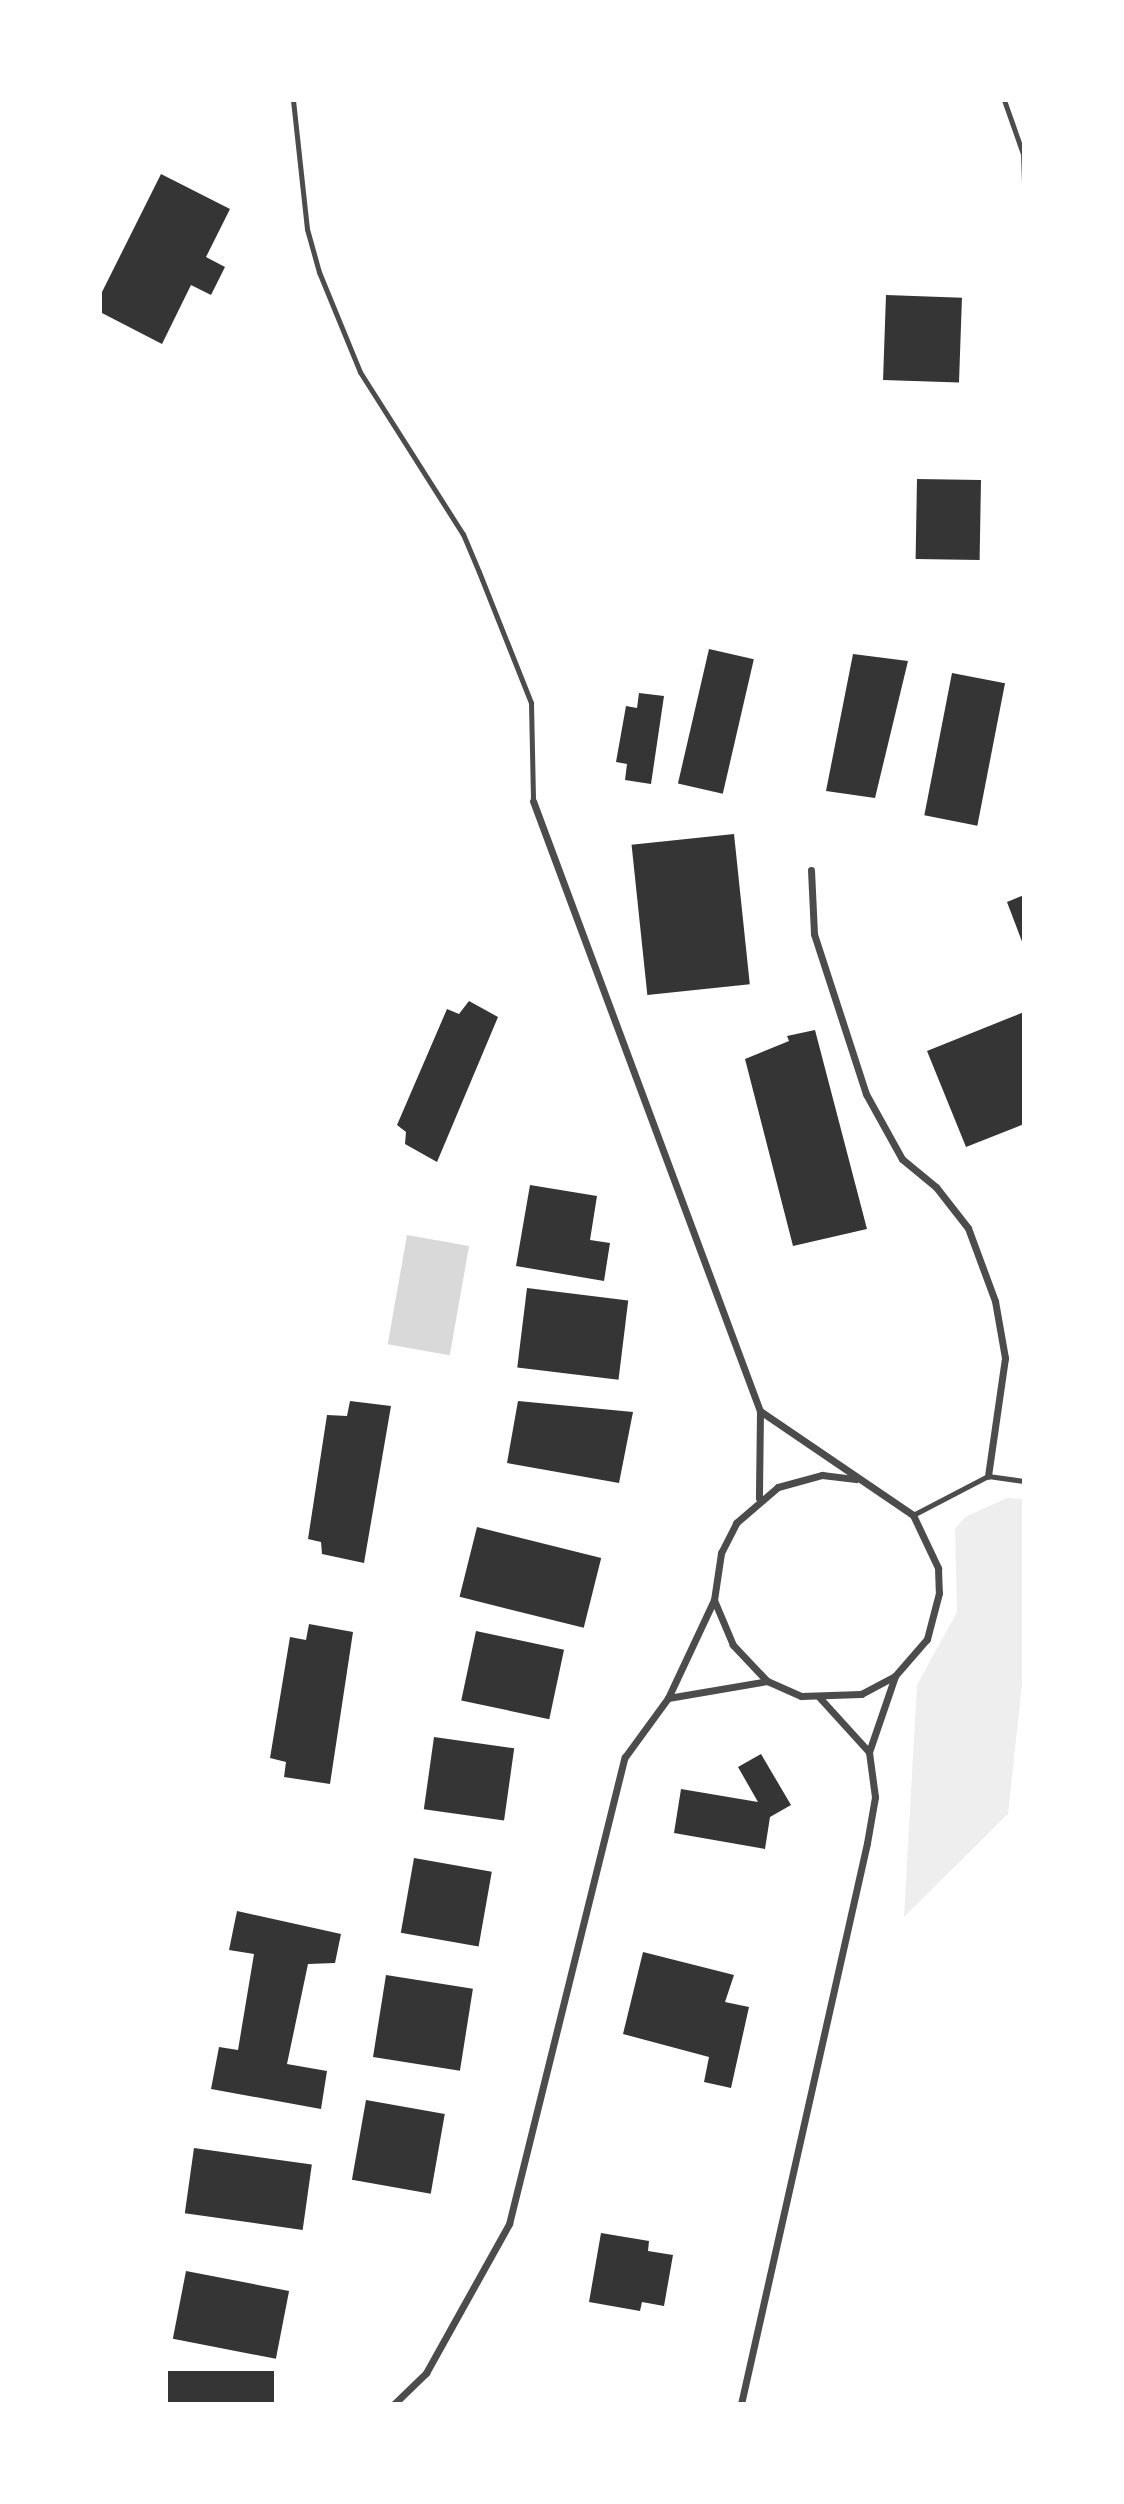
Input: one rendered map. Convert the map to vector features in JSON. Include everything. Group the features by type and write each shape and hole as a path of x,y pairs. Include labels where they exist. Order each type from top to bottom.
{"street":[{"path":"533,800 761,1411 759,1497"},
{"path":"811,870 814,934 866,1094 902,1159 936,1187 968,1228 995,1301 1005,1357 988,1476"},
{"path":"714,1600 740,1656 766,1681 819,1697 861,1694 895,1676 927,1639 939,1592 938,1568 913,1515 888,1493 856,1479 761,1411"},
{"path":"394,2404 426,2373 509,2224 619,1777 641,1728 667,1699 714,1600 721,1553 736,1522 759,1497 790,1481 822,1475 856,1479"},
{"path":"741,2404 867,1843 875,1797 869,1752 895,1676"},
{"path":"667,1699 766,1681"},
{"path":"819,1697 869,1752"}],"lane":[{"path":"293,100 307,229 319,272 360,372 463,534 479,572 531,703 533,800"},
{"path":"1004,100 1023,154 1024,186"},
{"path":"913,1515 988,1476 1024,1481"}],"shaded area":[{"path":"407,1235 469,1246 450,1355 388,1344"},
{"path":"1007,1498 1024,1499 1024,1666 1008,1814 904,1917 917,1685 957,1612 955,1529 965,1517"}],"building":[{"path":"161,174 230,209 206,257 225,267 211,295 191,285 162,344 100,312 100,296"},
{"path":"886,295 962,298 959,383 883,380"},
{"path":"917,479 981,480 980,560 916,559"},
{"path":"709,649 754,659 723,794 678,783"},
{"path":"853,654 908,661 875,798 826,791"},
{"path":"952,673 1005,683 977,826 924,815"},
{"path":"639,693 664,696 651,784 625,780 627,764 616,762 626,706 637,708"},
{"path":"734,834 750,984 647,995 632,845"},
{"path":"1024,895 1024,947 1007,902"},
{"path":"469,1001 498,1017 437,1162 405,1144 406,1132 397,1125 447,1009 459,1014"},
{"path":"1024,1012 1024,1124 966,1147 927,1051"},
{"path":"815,1030 867,1229 793,1246 745,1059 789,1041 787,1036"},
{"path":"530,1185 597,1196 590,1240 610,1243 604,1281 516,1266"},
{"path":"527,1288 628,1300 618,1380 517,1367"},
{"path":"350,1401 391,1406 364,1563 322,1554 321,1542 308,1539 327,1415 347,1416"},
{"path":"518,1401 633,1412 619,1483 507,1463"},
{"path":"477,1527 601,1558 584,1628 460,1597"},
{"path":"309,1624 353,1632 330,1784 284,1777 286,1762 270,1758 290,1637 306,1640"},
{"path":"476,1631 564,1650 549,1719 461,1700"},
{"path":"434,1737 514,1748 504,1821 424,1809"},
{"path":"761,1754 791,1805 770,1817 765,1849 674,1833 681,1789 758,1802 738,1767"},
{"path":"414,1858 492,1872 479,1947 401,1933"},
{"path":"237,1911 341,1934 335,1963 308,1964 287,2064 327,2071 321,2109 211,2089 219,2047 238,2050 254,1954 229,1950"},
{"path":"643,1952 734,1975 725,2002 749,2007 731,2088 704,2082 709,2057 623,2034"},
{"path":"386,1975 473,1989 460,2071 373,2057"},
{"path":"366,2100 445,2114 431,2194 352,2180"},
{"path":"194,2148 312,2165 303,2230 185,2213"},
{"path":"601,2233 649,2241 648,2251 673,2255 664,2306 642,2302 640,2311 589,2302"},
{"path":"186,2271 289,2291 276,2359 173,2339"},
{"path":"168,2371 274,2371 274,2404 168,2404"}]}
